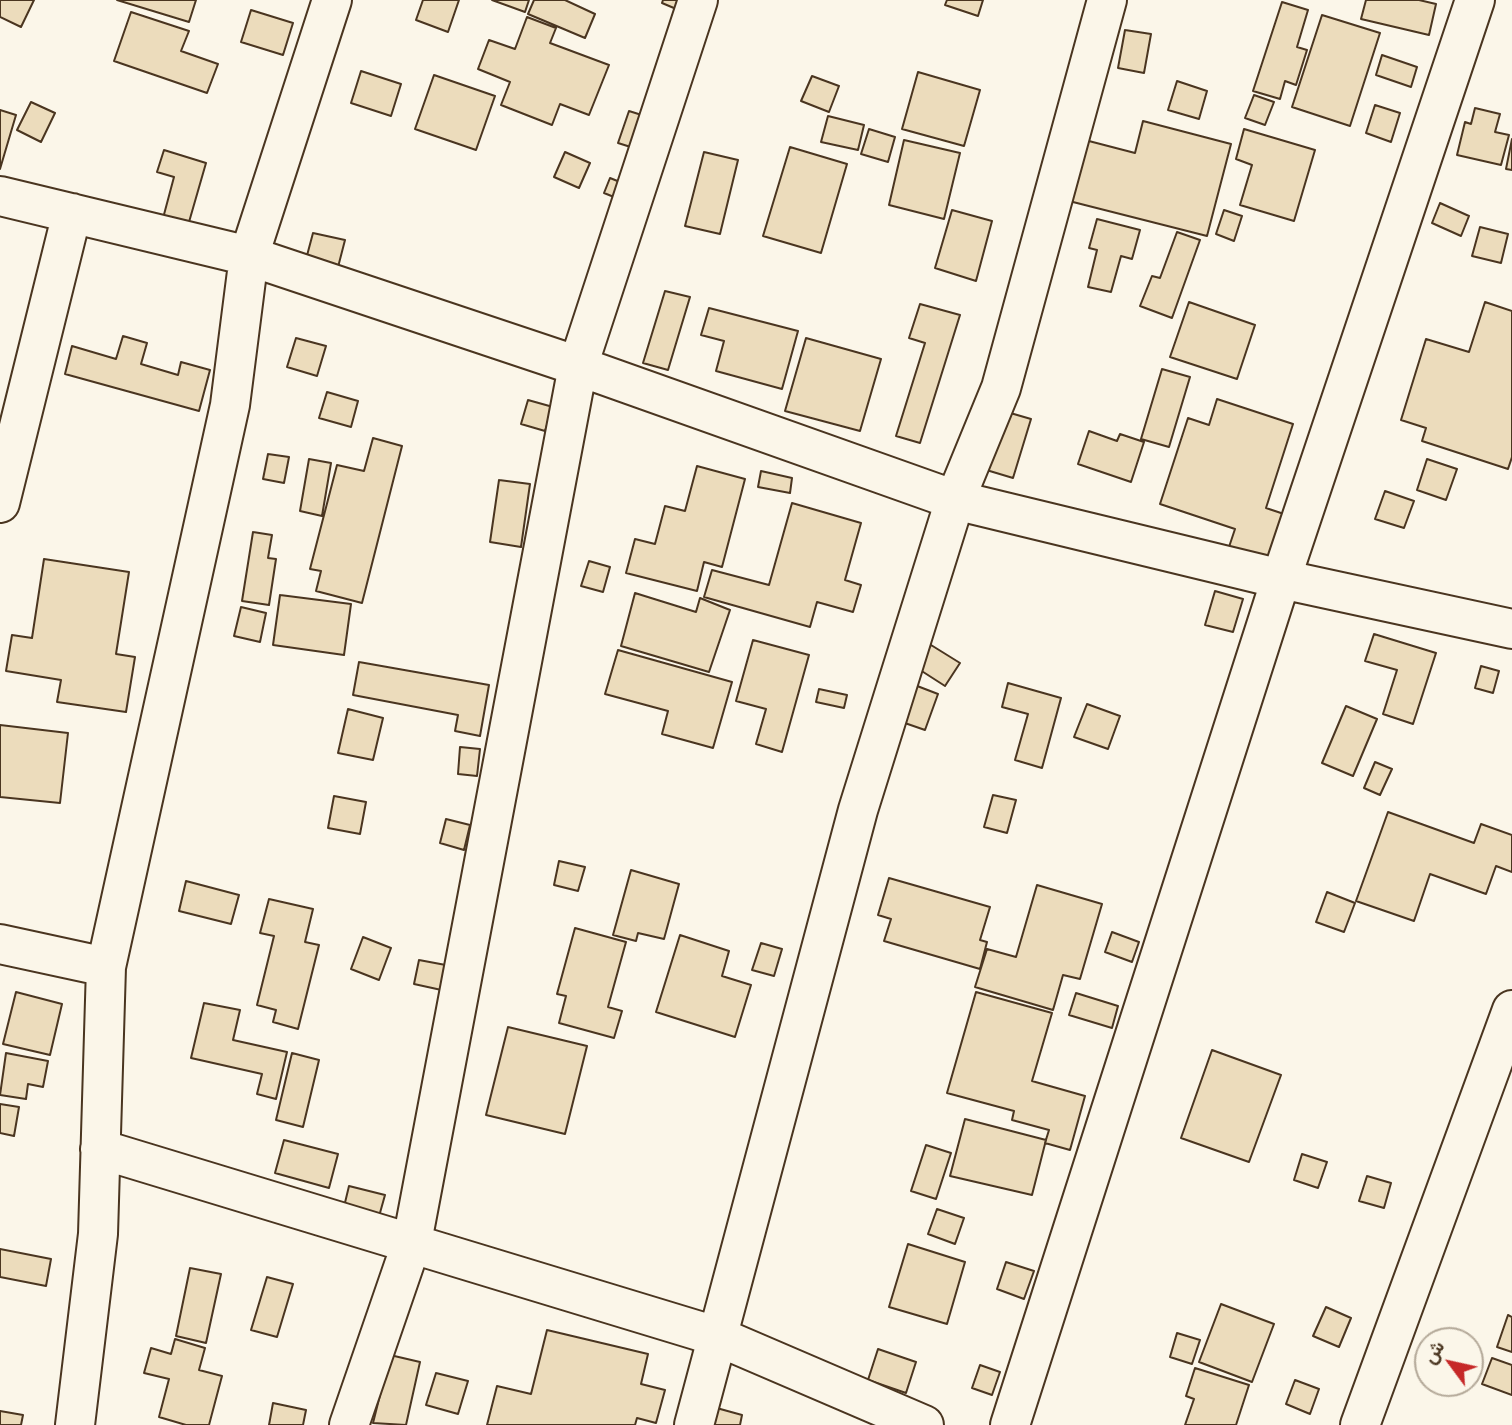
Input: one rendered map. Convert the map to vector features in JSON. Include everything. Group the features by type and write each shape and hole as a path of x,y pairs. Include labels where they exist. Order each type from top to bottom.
{"street":[{"path":"75,1425 98,1234 106,967 230,405 249,256 332,0"},
{"path":"349,1425 412,1242 578,366 698,0"},
{"path":"694,1425 858,810 955,500 1001,388 1107,0"},
{"path":"1010,1425 1281,579 1475,0"},
{"path":"0,196 249,256 578,366 955,500 1281,579 1512,629"},
{"path":"0,503 72,214"},
{"path":"0,944 106,967"},
{"path":"1360,1425 1512,1010"},
{"path":"100,1149 719,1337 924,1425"}],"building":[{"path":"0,0 34,0 21,27 0,17"},
{"path":"117,0 196,0 189,22"},
{"path":"423,0 459,0 448,32 416,20"},
{"path":"492,0 529,0 525,12"},
{"path":"534,0 565,0 595,14 585,38 528,14"},
{"path":"663,0 686,0 681,11 662,3"},
{"path":"947,0 983,0 978,16 945,5"},
{"path":"1366,0 1419,0 1436,4 1429,35 1361,19"},
{"path":"1282,2 1308,10 1297,47 1307,50 1296,85 1285,81 1280,99 1253,91"},
{"path":"251,10 293,23 283,55 241,42"},
{"path":"131,12 189,31 181,51 218,64 207,93 114,61"},
{"path":"1322,15 1380,33 1350,126 1292,107"},
{"path":"527,17 556,28 550,43 609,65 589,115 560,104 552,125 501,105 510,82 478,69 489,40 515,49"},
{"path":"1125,30 1151,34 1144,73 1118,68"},
{"path":"1382,55 1417,67 1411,87 1376,75"},
{"path":"361,71 401,84 391,116 351,103"},
{"path":"918,72 980,90 964,146 902,129"},
{"path":"434,75 495,96 476,150 415,129"},
{"path":"812,76 839,86 829,112 801,101"},
{"path":"1177,81 1207,91 1199,119 1168,110"},
{"path":"1254,95 1274,102 1265,125 1245,118"},
{"path":"31,102 55,113 41,142 17,130"},
{"path":"1375,105 1400,113 1391,142 1366,133"},
{"path":"1475,108 1500,114 1495,132 1509,135 1501,165 1457,155 1465,122 1471,124"},
{"path":"0,110 16,115 0,169"},
{"path":"629,111 648,117 637,149 618,143"},
{"path":"828,116 864,125 858,150 821,142"},
{"path":"1143,121 1231,144 1207,236 1069,201 1085,140 1135,153"},
{"path":"869,129 895,137 888,162 861,154"},
{"path":"1244,129 1315,150 1294,221 1240,205 1252,165 1236,159"},
{"path":"1512,139 1512,170 1506,169"},
{"path":"904,140 960,153 944,219 889,205"},
{"path":"790,147 847,164 821,253 763,236"},
{"path":"164,150 206,163 187,229 162,222 174,177 157,172"},
{"path":"565,152 590,163 579,188 554,177"},
{"path":"704,152 738,160 720,234 685,226"},
{"path":"610,178 625,184 619,199 604,193"},
{"path":"1440,203 1469,216 1461,236 1432,223"},
{"path":"952,210 992,221 976,281 935,268"},
{"path":"1224,210 1242,216 1234,241 1216,234"},
{"path":"1097,219 1140,230 1132,259 1121,256 1111,292 1088,287 1097,250 1089,248"},
{"path":"1480,227 1508,234 1501,263 1472,256"},
{"path":"1177,232 1200,240 1172,318 1140,306 1152,276 1160,278"},
{"path":"313,233 345,240 337,271 305,263"},
{"path":"665,291 690,297 668,370 643,363"},
{"path":"1189,302 1255,325 1237,379 1170,357"},
{"path":"1485,302 1512,311 1512,457 1508,469 1422,441 1426,428 1401,420 1426,339 1469,352"},
{"path":"920,304 960,315 920,443 896,436 925,343 909,338"},
{"path":"709,308 798,331 782,389 716,371 724,341 701,335"},
{"path":"123,336 147,343 141,364 178,375 181,362 210,370 199,411 65,374 72,346 116,359"},
{"path":"296,338 326,346 317,376 287,367"},
{"path":"806,338 881,359 860,431 785,411"},
{"path":"1162,369 1190,377 1169,447 1141,439"},
{"path":"327,392 358,401 351,427 319,418"},
{"path":"1217,399 1293,424 1266,508 1284,514 1269,560 1229,547 1235,529 1160,504 1188,418 1209,425"},
{"path":"528,400 553,407 545,431 521,424"},
{"path":"1000,410 1031,419 1013,478 983,469"},
{"path":"1089,431 1117,441 1120,434 1144,442 1131,482 1078,464"},
{"path":"373,438 402,446 362,603 316,591 321,571 310,569 337,465 364,471"},
{"path":"268,454 289,457 284,483 263,479"},
{"path":"309,459 331,463 322,516 300,511"},
{"path":"1427,459 1457,469 1446,500 1417,490"},
{"path":"697,466 745,479 722,567 704,562 697,591 626,573 635,539 655,544 665,506 685,511"},
{"path":"761,471 792,478 790,493 758,487"},
{"path":"499,480 530,484 521,547 490,542"},
{"path":"1385,491 1414,501 1404,528 1375,519"},
{"path":"792,503 861,523 845,580 861,585 853,612 817,602 810,627 704,597 712,570 769,585"},
{"path":"253,532 272,535 268,558 276,559 269,605 242,601"},
{"path":"44,559 129,572 116,654 135,657 126,712 57,702 61,680 6,671 12,635 32,638"},
{"path":"589,561 610,567 603,592 581,586"},
{"path":"1215,591 1243,599 1233,632 1205,625"},
{"path":"635,593 696,612 700,598 730,610 709,672 621,646"},
{"path":"280,595 351,604 344,655 273,645"},
{"path":"241,607 266,613 260,642 234,636"},
{"path":"1374,634 1436,653 1413,724 1383,714 1397,670 1365,661"},
{"path":"753,640 809,655 782,752 756,744 766,709 736,701"},
{"path":"931,645 960,663 945,686 917,668"},
{"path":"618,650 732,682 713,748 662,734 668,711 605,694"},
{"path":"359,662 489,685 480,736 455,731 458,715 353,695"},
{"path":"1481,666 1499,671 1493,693 1475,688"},
{"path":"1008,683 1061,698 1042,768 1015,760 1028,714 1002,707"},
{"path":"912,684 938,694 925,730 899,721"},
{"path":"819,689 847,695 844,708 816,702"},
{"path":"1087,704 1120,716 1108,749 1074,737"},
{"path":"1346,706 1377,719 1353,776 1322,763"},
{"path":"348,709 383,718 373,760 338,753"},
{"path":"0,725 68,733 60,803 0,797"},
{"path":"460,747 480,749 477,776 458,774"},
{"path":"1375,762 1392,769 1380,795 1364,788"},
{"path":"993,795 1016,800 1007,833 984,827"},
{"path":"334,796 366,802 360,834 328,828"},
{"path":"1388,812 1474,843 1481,824 1512,835 1512,872 1496,866 1486,894 1430,874 1414,921 1356,901"},
{"path":"446,819 470,825 464,850 440,843"},
{"path":"559,861 585,867 578,891 554,885"},
{"path":"631,870 679,884 664,939 638,933 636,941 613,935"},
{"path":"889,878 990,907 980,940 987,942 980,969 884,941 891,919 878,915"},
{"path":"186,881 239,895 231,924 179,911"},
{"path":"1037,885 1102,904 1080,979 1063,975 1053,1010 975,987 987,949 1016,957"},
{"path":"1327,892 1355,903 1344,932 1316,922"},
{"path":"269,899 313,909 305,942 319,945 298,1029 273,1022 276,1010 257,1005 274,936 260,933"},
{"path":"575,928 626,942 608,1007 622,1011 614,1038 559,1023 566,996 557,994"},
{"path":"1112,932 1139,942 1132,962 1105,952"},
{"path":"680,935 729,951 722,976 751,985 735,1037 656,1012"},
{"path":"363,937 391,948 379,980 351,969"},
{"path":"761,943 782,949 774,976 752,970"},
{"path":"419,960 451,966 446,991 414,984"},
{"path":"16,992 62,1004 50,1055 3,1044"},
{"path":"976,992 1052,1013 1032,1081 1085,1096 1070,1150 1045,1143 1049,1130 1012,1120 1014,1111 947,1093"},
{"path":"1076,993 1118,1006 1112,1028 1069,1015"},
{"path":"204,1003 240,1010 233,1040 287,1052 276,1099 257,1094 262,1074 191,1058"},
{"path":"508,1027 587,1046 565,1134 486,1115"},
{"path":"1212,1050 1281,1075 1249,1162 1181,1138"},
{"path":"6,1053 48,1061 43,1087 28,1084 26,1099 0,1095"},
{"path":"292,1053 319,1060 303,1127 276,1120"},
{"path":"0,1104 19,1107 14,1136 0,1133"},
{"path":"965,1119 1046,1140 1032,1195 950,1176"},
{"path":"284,1140 338,1154 329,1188 275,1173"},
{"path":"926,1145 951,1153 936,1199 911,1191"},
{"path":"1302,1154 1327,1162 1318,1188 1294,1180"},
{"path":"1367,1176 1391,1183 1384,1208 1359,1201"},
{"path":"349,1186 385,1195 378,1220 343,1211"},
{"path":"937,1209 964,1218 955,1244 928,1234"},
{"path":"908,1244 965,1262 947,1324 889,1307"},
{"path":"0,1249 51,1259 46,1286 0,1277"},
{"path":"1006,1262 1034,1271 1024,1299 997,1289"},
{"path":"190,1268 221,1274 206,1343 176,1336"},
{"path":"267,1277 293,1284 277,1337 251,1330"},
{"path":"1221,1304 1274,1324 1252,1382 1199,1362"},
{"path":"1326,1307 1351,1318 1339,1347 1313,1336"},
{"path":"1508,1315 1512,1317 1512,1352 1497,1347"},
{"path":"547,1330 648,1354 641,1384 665,1390 656,1423 637,1418 635,1425 487,1425 497,1386 531,1394"},
{"path":"1177,1333 1200,1340 1192,1364 1170,1357"},
{"path":"175,1339 205,1348 199,1370 222,1376 209,1425 186,1425 159,1417 169,1379 144,1373 151,1348 171,1354"},
{"path":"878,1349 916,1362 906,1393 868,1380"},
{"path":"390,1355 420,1362 406,1425 373,1423"},
{"path":"1492,1358 1512,1365 1512,1395 1484,1385"},
{"path":"980,1365 1000,1372 992,1395 972,1388"},
{"path":"1195,1368 1249,1385 1236,1425 1185,1425 1194,1399 1186,1396"},
{"path":"436,1373 468,1381 458,1414 426,1405"},
{"path":"1295,1380 1319,1389 1310,1414 1286,1404"},
{"path":"273,1403 306,1410 303,1425 269,1425"},
{"path":"713,1407 742,1415 740,1425 709,1425"},
{"path":"0,1411 23,1415 21,1425 0,1425"}]}
